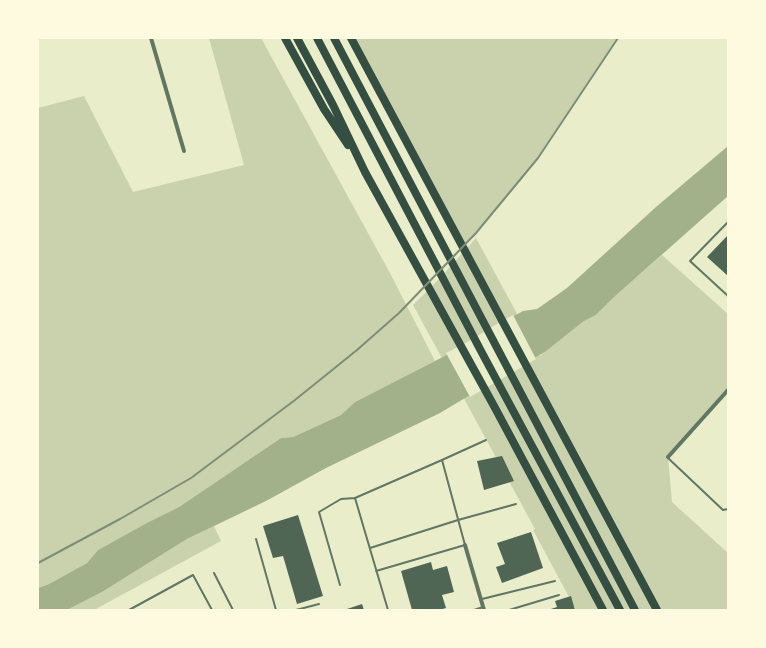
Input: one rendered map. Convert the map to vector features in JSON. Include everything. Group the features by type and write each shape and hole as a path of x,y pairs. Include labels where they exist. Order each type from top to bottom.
{"highway":[{"path":"285,38 324,109 365,172"},
{"path":"297,38 333,105 365,172 505,426 603,610"},
{"path":"317,38 481,351 620,610"},
{"path":"334,38 635,610"},
{"path":"352,38 657,610"}],"street":[{"path":"151,38 184,151"},
{"path":"668,457 728,390"},
{"path":"465,545 483,609"}],"lane":[{"path":"728,222 690,261 728,296"},
{"path":"340,585 319,512 341,498 355,498 486,440"},
{"path":"668,457 723,510 728,509"},
{"path":"376,571 465,545 442,460"},
{"path":"355,498 388,610"},
{"path":"370,548 458,520 516,504"},
{"path":"256,539 276,610"},
{"path":"214,573 233,610"},
{"path":"128,610 193,575 212,610"},
{"path":"481,600 555,581"},
{"path":"509,610 559,595"},
{"path":"296,610 319,604"},
{"path":"474,610 483,609"}],"shaded area":[{"path":"209,38 261,38 391,275 435,361 355,402 341,415 293,437 281,438 179,507 98,550 87,563 49,584 38,588 38,108 84,96 133,192 244,165"},
{"path":"355,38 618,38 538,158 462,248"},
{"path":"728,146 728,196 613,298 596,315 584,321 545,352 440,413 326,468 266,501 187,539 102,592 67,610 38,610 38,588 49,584 87,563 98,550 179,507 281,438 293,437 341,415 355,402 474,341 491,329 523,311 537,309 567,288 656,207"},
{"path":"476,238 540,356 584,321 596,315 662,255 728,314 728,390 668,457 672,502 728,553 728,610 576,610 533,530 535,529 413,305"},
{"path":"214,526 221,541 94,610 67,610 102,592 187,539"}],"pier":[{"path":"513,315 536,359 470,397 446,353"}],"building":[{"path":"728,235 728,276 707,257"},
{"path":"502,456 514,481 484,490 477,461"},
{"path":"298,515 323,596 297,604 283,556 273,558 263,526"},
{"path":"531,532 543,568 502,583 496,567 505,564 497,543"},
{"path":"431,562 433,570 447,566 454,592 442,595 446,608 439,610 412,610 401,571"},
{"path":"571,596 575,610 548,610 557,607 555,601"},
{"path":"362,604 364,610 344,610"}],"railway":[{"path":"38,563 120,519 191,478 295,400 357,350 399,313 476,233 538,158 618,38"}]}
